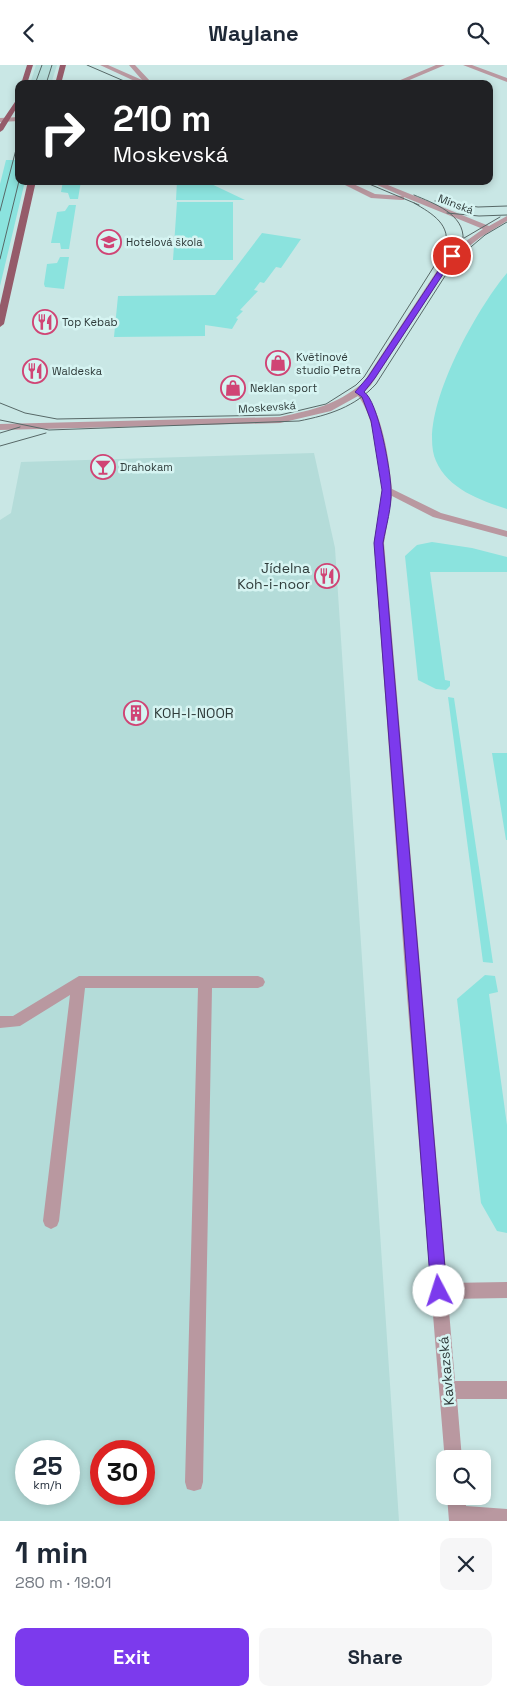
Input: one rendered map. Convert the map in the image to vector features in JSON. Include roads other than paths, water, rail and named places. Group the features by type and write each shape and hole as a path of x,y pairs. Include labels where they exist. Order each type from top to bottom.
{"main road":[{"path":"25,80 30,65"},
{"path":"59,80 63,65"},
{"path":"0,130 3,120 15,104"},
{"path":"0,325 31,185"}],"street":[{"path":"103,65 139,80"},
{"path":"132,65 145,80"},
{"path":"404,80 442,65"},
{"path":"466,65 507,80"},
{"name":"Minská","path":"350,185 374,195 416,200"},
{"name":"Minská","path":"380,185 488,228"},
{"name":"Moskevská","path":"0,427 280,420 328,409 359,392 371,378 443,267 462,247 488,228 507,218"},
{"name":"Kavkazská","path":"359,392 365,396 375,421 387,490 378,543 452,1450"},
{"path":"387,490 437,515 507,534"},
{"path":"51,1221 79,982"},
{"path":"0,1022 16,1022 79,982 258,982"},
{"path":"194,1482 205,982"},
{"path":"439,1291 507,1290"},
{"path":"447,1390 507,1390"},
{"path":"457,1511 507,1518"}],"tram line":[{"path":"36,80 42,65"},
{"path":"47,80 52,65"},
{"path":"87,65 122,80"},
{"path":"0,211 15,153"},
{"path":"0,259 18,185"},
{"path":"372,185 419,205"},
{"path":"414,195 449,213"},
{"path":"435,201 478,207 507,206"},
{"path":"0,403 25,413 57,419 280,415 326,404 356,385 364,377 445,249 446,233 439,221 428,211 414,203"},
{"path":"449,213 479,216 507,215"},
{"path":"449,213 459,223 463,239"},
{"path":"463,239 500,217"},
{"path":"459,257 485,235 507,222"},
{"path":"0,420 49,430 299,421 331,413 359,399 376,384 454,262 462,246 463,239"},
{"path":"459,241 463,239"},
{"path":"0,433 20,427"},
{"path":"0,446 46,433"}],"place":[{"name":"Hotelová škola","path":"109,242"},
{"name":"Top Kebab","path":"45,322"},
{"name":"Květinové studio Petra","path":"278,363"},
{"name":"Waldeska","path":"35,371"},
{"name":"Neklan sport","path":"233,388"},
{"name":"Drahokam","path":"103,467"},
{"name":"Jídelna Koh-i-noor","path":"327,576"},
{"name":"KOH-I-NOOR","path":"136,713"}]}
